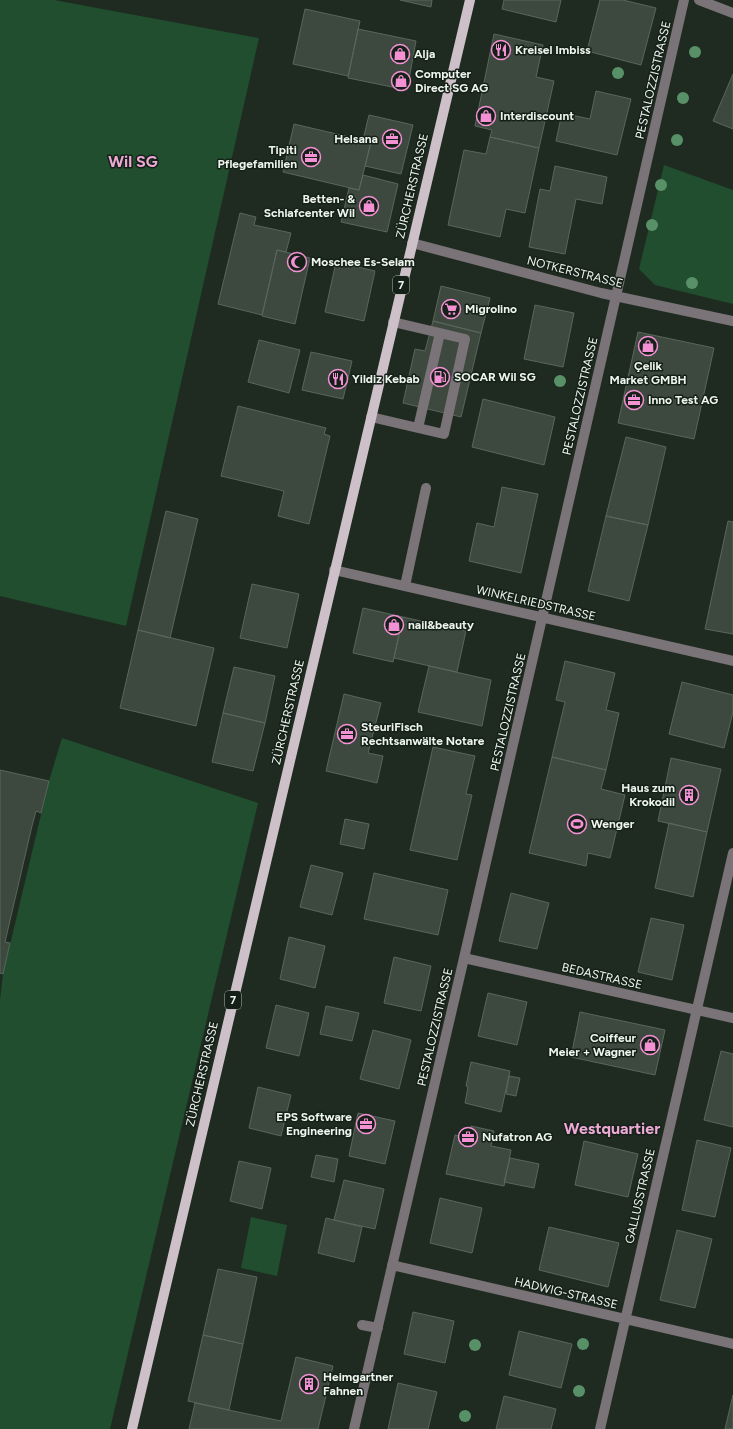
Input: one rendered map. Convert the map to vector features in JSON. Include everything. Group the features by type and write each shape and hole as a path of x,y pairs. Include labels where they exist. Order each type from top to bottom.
{"main road":[{"name":"ZÜRCHERSTRASSE","path":"132,1429 371,417 392,322 470,0"}],"street":[{"name":"PESTALOZZISTRASSE","path":"354,1429 617,296 684,0"},
{"path":"699,0 733,13"},
{"name":"NOTKERSTRASSE","path":"412,243 617,296 733,321"},
{"path":"371,417 444,434 465,339 392,322"},
{"path":"418,428 440,333"},
{"path":"405,586 426,488"},
{"name":"WINKELRIEDSTRASSE","path":"334,570 733,662"},
{"name":"GALLUSSTRASSE","path":"600,1429 733,853"},
{"name":"BEDASTRASSE","path":"464,958 733,1018"},
{"name":"HADWIG-STRASSE","path":"392,1265 624,1320 733,1344"},
{"path":"362,1325 378,1328"}],"green space":[{"path":"0,0 54,0 259,38 126,626 0,596"},
{"path":"664,165 733,190 733,304 655,285 639,269"},
{"path":"62,738 258,803 110,1429 0,1429 0,1000 3,974 49,781"},
{"path":"251,1217 287,1225 277,1276 241,1268"}],"building":[{"path":"400,0 432,0 431,7"},
{"path":"504,0 561,0 556,22 502,9"},
{"path":"600,0 623,0 656,8 641,65 587,51"},
{"path":"305,9 360,21 348,76 293,64"},
{"path":"358,29 416,41 407,90 348,78"},
{"path":"494,34 543,45 536,77 554,81 539,148 490,137 492,130 475,126"},
{"path":"733,74 733,129 713,121"},
{"path":"596,91 631,99 617,155 556,141 562,113 590,119"},
{"path":"369,115 413,125 401,174 365,166 371,142 363,140"},
{"path":"294,124 371,142 359,190 283,172"},
{"path":"490,137 539,148 525,213 506,209 500,237 448,225 464,150 486,154"},
{"path":"555,166 607,177 602,204 576,199 565,254 529,247 540,189 550,191"},
{"name":"Betten- & Schlafcenter Wil","path":"363,175 398,184 387,232 341,222 349,188 359,190"},
{"path":"240,213 256,217 254,225 291,233 286,252 277,250 262,315 218,304"},
{"path":"277,250 310,258 295,324 262,316"},
{"path":"336,262 375,271 364,321 325,312"},
{"path":"441,286 490,298 481,333 433,321"},
{"path":"535,305 574,313 563,367 524,359"},
{"name":"SOCAR Wil SG","path":"433,321 481,333 461,417 403,403 415,349 425,351"},
{"path":"638,332 714,348 694,439 618,423"},
{"path":"259,340 300,350 289,393 248,382"},
{"path":"311,352 352,361 343,399 302,390"},
{"path":"483,399 555,417 544,465 472,447"},
{"path":"238,406 326,428 324,434 330,436 309,524 278,516 284,491 221,476"},
{"path":"626,437 666,447 648,525 606,516"},
{"path":"502,487 538,494 521,573 469,561 477,523 494,527"},
{"path":"166,511 198,519 170,638 138,630"},
{"path":"606,516 648,525 629,601 588,591"},
{"path":"728,521 733,522 733,634 705,629"},
{"path":"252,584 299,594 287,648 240,638"},
{"path":"363,608 403,617 393,662 353,653"},
{"path":"403,617 466,631 457,672 394,658"},
{"path":"138,630 214,648 196,726 120,708"},
{"path":"565,661 615,673 606,710 619,713 606,770 552,757 565,702 556,700"},
{"path":"429,666 491,680 482,726 418,712"},
{"path":"234,667 275,676 265,723 223,713"},
{"path":"682,682 733,695 733,712 724,748 669,734"},
{"path":"344,694 381,703 368,753 383,756 377,783 326,771"},
{"path":"223,713 265,723 253,771 212,762"},
{"path":"433,747 475,756 466,794 472,795 457,860 410,850"},
{"name":"Wenger","path":"552,757 606,770 601,789 625,795 610,858 588,853 586,866 529,853"},
{"name":"Haus zum Krokodil","path":"671,758 721,769 707,832 658,821"},
{"path":"0,770 49,781 41,813 36,811 32,826 5,942 10,943 3,974 0,973"},
{"path":"345,819 369,824 364,849 340,844"},
{"path":"669,823 707,832 693,897 655,888"},
{"path":"311,865 343,873 332,915 300,907"},
{"path":"374,873 448,890 438,935 364,919"},
{"path":"511,893 549,903 537,949 499,941"},
{"path":"651,918 684,925 672,980 638,972"},
{"path":"289,937 325,946 315,988 280,979"},
{"path":"394,957 431,966 421,1011 384,1003"},
{"path":"488,993 527,1002 517,1045 478,1036"},
{"path":"276,1005 309,1013 299,1056 266,1048"},
{"path":"326,1006 359,1013 352,1041 320,1034"},
{"path":"580,1012 665,1030 655,1075 571,1057"},
{"path":"373,1030 411,1040 399,1089 360,1079"},
{"path":"721,1051 733,1054 733,1127 704,1120"},
{"path":"471,1062 510,1071 501,1112 465,1103 468,1087 466,1086"},
{"path":"509,1076 520,1078 516,1096 506,1094"},
{"path":"258,1087 291,1095 281,1136 249,1128"},
{"path":"358,1113 395,1121 385,1164 349,1156"},
{"path":"471,1126 494,1131 491,1146 511,1150 504,1186 446,1174 455,1135 468,1137"},
{"path":"697,1140 731,1148 715,1217 682,1210"},
{"path":"584,1141 638,1154 628,1197 575,1185"},
{"path":"316,1155 338,1159 334,1182 311,1177"},
{"path":"510,1158 539,1164 534,1188 504,1182"},
{"path":"239,1161 271,1168 262,1209 230,1201"},
{"path":"344,1180 384,1189 375,1229 334,1220"},
{"path":"440,1198 482,1208 472,1253 430,1243"},
{"path":"326,1218 362,1227 354,1262 318,1253"},
{"path":"549,1227 619,1243 608,1287 539,1270"},
{"path":"677,1230 712,1239 695,1308 660,1300"},
{"path":"218,1269 257,1277 243,1344 203,1335"},
{"path":"413,1312 454,1321 445,1363 404,1354"},
{"path":"519,1331 572,1344 561,1388 509,1375"},
{"path":"203,1335 243,1344 229,1410 188,1401"},
{"name":"Heimgartner Fahnen","path":"296,1357 333,1366 318,1429 189,1429 195,1403 281,1421"},
{"path":"398,1383 437,1392 428,1429 388,1429"},
{"path":"733,1395 733,1429 725,1429"},
{"path":"504,1396 556,1409 551,1429 496,1429"}],"place":[{"name":"Kreisel Imbiss","path":"501,50"},
{"name":"Alja","path":"400,54"},
{"name":"Computer Direct SG AG","path":"401,81"},
{"name":"Interdiscount","path":"486,116"},
{"name":"Helsana","path":"392,139"},
{"name":"Tipiti Pflegefamilien","path":"311,157"},
{"name":"Betten- & Schlafcenter Wil","path":"369,206"},
{"name":"Moschee Es-Selam","path":"297,262"},
{"name":"Migrolino","path":"451,309"},
{"name":"Çelik Market GMBH","path":"648,346"},
{"name":"SOCAR Wil SG","path":"440,377"},
{"name":"Yildiz Kebab","path":"338,379"},
{"name":"Inno Test AG","path":"634,400"},
{"name":"nail&beauty","path":"394,625"},
{"name":"SteuriFisch Rechtsanwälte Notare","path":"347,734"},
{"name":"Haus zum Krokodil","path":"689,795"},
{"name":"Wenger","path":"577,824"},
{"name":"Coiffeur Meier + Wagner","path":"650,1045"},
{"name":"EPS Software Engineering","path":"366,1124"},
{"name":"Nufatron AG","path":"468,1137"},
{"name":"Heimgartner Fahnen","path":"309,1384"}],"district":[{"name":"Wil SG","path":"133,161"},
{"name":"Westquartier","path":"612,1128"}]}
